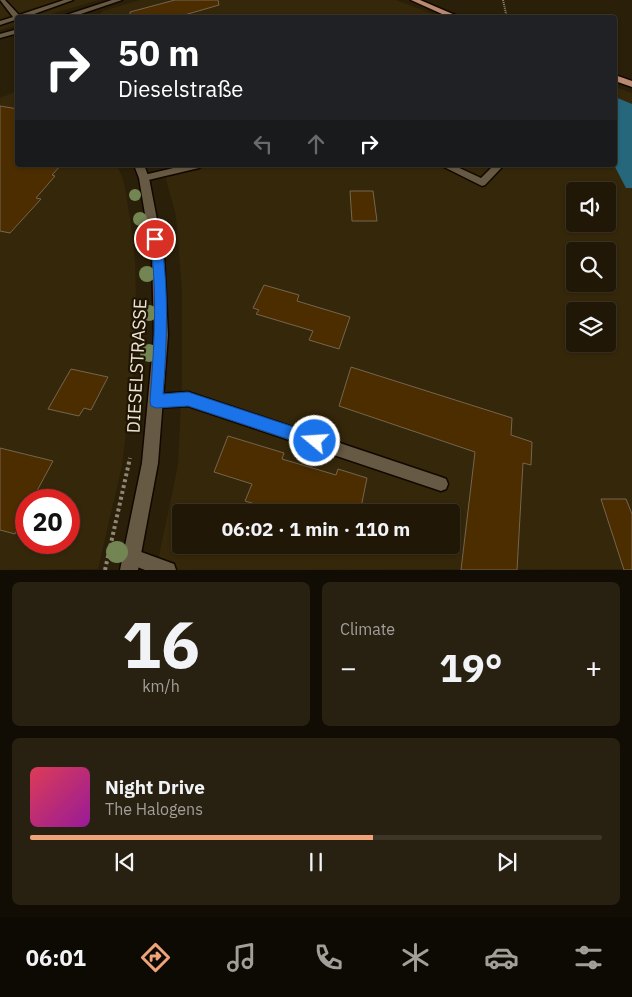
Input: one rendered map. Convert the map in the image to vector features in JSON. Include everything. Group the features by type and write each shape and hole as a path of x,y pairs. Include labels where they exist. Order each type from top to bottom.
{"main road":[{"path":"414,0 452,15"},
{"path":"617,79 632,84"}],"street":[{"path":"74,15 119,0"},
{"path":"0,36 15,32"},
{"name":"DIESELSTRASSE","path":"131,563 150,463 161,335 158,256 142,171"}],"lane":[{"path":"2,0 15,15"},
{"path":"23,15 70,0"},
{"path":"60,3 70,15"},
{"path":"0,23 15,18"},
{"path":"142,171 180,167"},
{"path":"450,167 482,183 497,167"},
{"path":"156,401 188,399 441,484"},
{"path":"131,563 168,570"}],"path":[{"path":"503,0 507,15"},
{"path":"105,570 131,451"}],"shaded area":[{"path":"0,0 99,0 48,15 15,15 15,26 0,30"},
{"path":"140,0 396,0 436,15 99,15 103,11"},
{"path":"617,88 632,93 632,569 156,570 178,465 182,382 182,291 176,216 163,167 617,167"},
{"path":"15,92 15,167 118,167 124,182 135,260 137,339 122,466 98,569 0,570 0,98"}],"water":[{"path":"617,98 632,104 632,188 626,188 615,167 617,167"}],"building":[{"path":"175,0 218,0 219,5 184,15 130,15 130,12"},
{"path":"0,106 15,108 15,167 59,167 52,175 55,176 36,198 41,199 10,233 0,231"},
{"path":"350,191 373,191 377,221 352,221"},
{"path":"264,285 299,295 297,301 350,317 339,349 309,340 313,331 256,314 259,310 253,308"},
{"path":"351,367 512,418 511,435 532,442 531,465 523,463 517,570 461,570 475,452 339,406"},
{"path":"71,369 108,377 91,410 84,408 79,416 48,409"},
{"path":"228,436 284,453 282,459 336,475 338,469 367,478 362,504 255,504 245,501 252,484 214,472"},
{"path":"0,448 53,461 38,489 15,489 15,534 0,530"},
{"path":"601,499 626,499 632,514 632,570 624,570"}],"route":[{"path":"155,239 158,256 161,335 156,401 188,399 315,441"}]}
